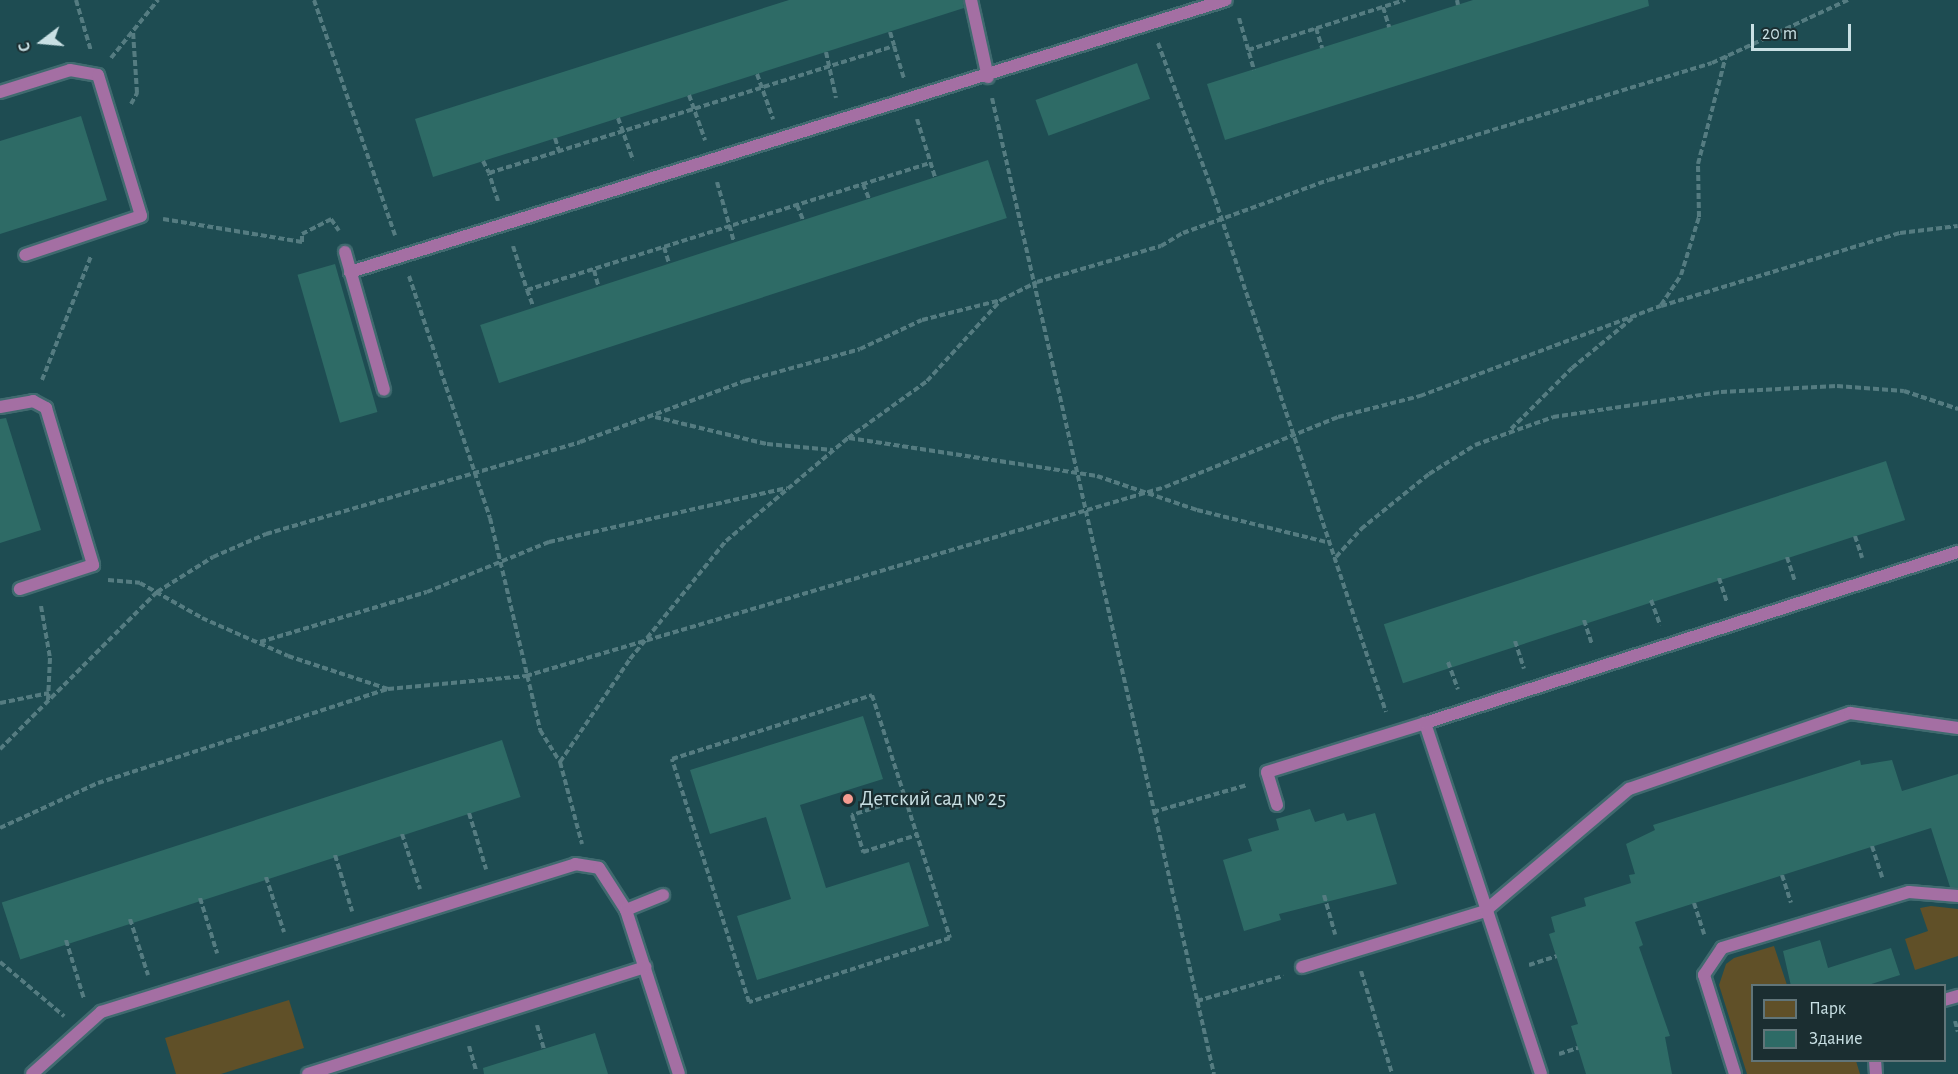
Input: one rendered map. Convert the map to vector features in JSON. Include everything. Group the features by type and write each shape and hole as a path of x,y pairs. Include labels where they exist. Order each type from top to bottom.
{"lane":[{"path":"970,0 988,77"},
{"path":"350,272 840,123 1226,0"},
{"path":"0,92 70,69 98,75 141,216 25,255"},
{"path":"345,252 384,390"},
{"path":"0,406 33,400 46,408 93,565 20,589"},
{"path":"1277,805 1267,772 1958,552"},
{"path":"1302,967 1485,911 1629,789 1850,712 1958,728"},
{"path":"1425,723 1485,911 1541,1074"},
{"path":"32,1074 90,1020 154,996 493,889 575,864 588,864 599,868 611,882 626,910 679,1074"},
{"path":"1735,1074 1704,975 1722,948 1909,892 1958,896"},
{"path":"626,910 663,895"},
{"path":"308,1074 645,967"}],"path":[{"path":"76,0 98,75"},
{"path":"98,75 158,0"},
{"path":"314,0 475,472 540,730 560,762 588,864"},
{"path":"1248,50 1405,0"},
{"path":"0,748 157,592 213,558 266,534 654,417 745,381 860,349 921,320 1001,300 1037,282 1118,261 1222,219 1329,180 1726,56 1848,0"},
{"path":"1383,7 1389,27"},
{"path":"1237,10 1254,70"},
{"path":"1151,23 1222,219 1393,732"},
{"path":"1316,28 1322,48"},
{"path":"115,130 137,93 133,31"},
{"path":"890,32 894,46"},
{"path":"826,52 840,123"},
{"path":"1661,306 1681,275 1700,217 1698,164 1726,56"},
{"path":"757,74 761,88"},
{"path":"988,77 1037,282 1076,472 1214,1074"},
{"path":"689,96 734,242"},
{"path":"618,118 641,184"},
{"path":"555,138 559,151"},
{"path":"483,161 489,173"},
{"path":"931,163 936,177"},
{"path":"864,184 869,199"},
{"path":"797,205 803,220"},
{"path":"141,216 302,242 302,234 331,219 345,252"},
{"path":"0,828 98,783 388,689 526,676 641,644 821,585 1146,493 1381,403 1420,396 1661,306 1900,233 1958,226"},
{"path":"33,400 102,229"},
{"path":"664,248 669,263"},
{"path":"594,270 598,285"},
{"path":"527,290 533,306"},
{"path":"560,762 641,644 726,541 848,438 927,381 1001,300"},
{"path":"1510,429 1572,368 1636,314"},
{"path":"1335,557 1361,529 1429,474 1510,429 1553,417 1721,392 1837,386 1904,391 1958,409"},
{"path":"654,417 767,444 834,450"},
{"path":"848,438 1076,472 1331,544"},
{"path":"259,642 427,592 549,542 789,487"},
{"path":"93,565 108,580 140,583 202,618 259,642 388,689"},
{"path":"36,584 50,658 48,700"},
{"path":"0,703 56,692"},
{"path":"872,695 917,835 950,938 749,1002 672,759 872,695"},
{"path":"1153,812 1240,790 1267,772"},
{"path":"905,798 852,815 863,852 917,835"},
{"path":"469,813 493,889"},
{"path":"402,834 426,910"},
{"path":"1872,846 1882,878"},
{"path":"335,855 359,931"},
{"path":"1782,875 1792,906"},
{"path":"266,877 290,953"},
{"path":"1324,896 1342,955"},
{"path":"200,898 224,974"},
{"path":"1694,903 1704,934"},
{"path":"130,920 154,996"},
{"path":"66,940 90,1020"},
{"path":"1355,951 1392,1074"},
{"path":"0,962 79,1029"},
{"path":"1197,1001 1302,967"},
{"path":"1954,1019 1958,1032"}],"green space":[{"path":"1931,906 1958,909 1958,956 1915,970 1905,939 1928,931 1920,908"},
{"path":"1774,946 1787,984 1751,984 1751,1062 1856,1062 1860,1074 1747,1074 1719,985 1726,964 1734,958"},
{"path":"289,1000 304,1048 221,1074 176,1074 165,1038"}],"building":[{"path":"789,0 963,0 964,8 433,177 415,119"},
{"path":"1473,0 1648,0 1649,6 1225,140 1207,84"},
{"path":"1137,63 1150,99 1049,136 1036,100"},
{"path":"81,116 107,200 0,234 0,141"},
{"path":"988,160 1007,218 499,383 480,325"},
{"path":"335,264 377,412 340,423 298,275"},
{"path":"6,418 41,530 0,543 0,419"},
{"path":"1886,461 1905,520 1403,683 1384,624"},
{"path":"863,716 883,779 800,805 826,888 909,862 929,926 757,980 737,916 791,899 766,817 710,834 690,770"},
{"path":"502,740 521,797 20,960 2,903"},
{"path":"1860,760 1861,765 1892,760 1902,791 1958,774 1958,888 1950,887 1931,828 1635,922 1643,945 1639,947 1670,1036 1665,1037 1672,1074 1586,1074 1571,1026 1578,1024 1549,934 1555,932 1551,917 1586,906 1584,898 1631,883 1629,875 1635,874 1626,844 1655,830 1653,825"},
{"path":"1310,809 1315,822 1344,813 1347,821 1375,813 1397,884 1279,914 1281,920 1244,931 1223,860 1252,851 1248,839 1279,830 1276,819"},
{"path":"1820,940 1828,968 1891,948 1900,975 1871,984 1791,984 1783,951"},
{"path":"595,1033 608,1074 484,1074 483,1068"}],"place":[{"name":"Детский сад № 25","path":"848,799"}]}
